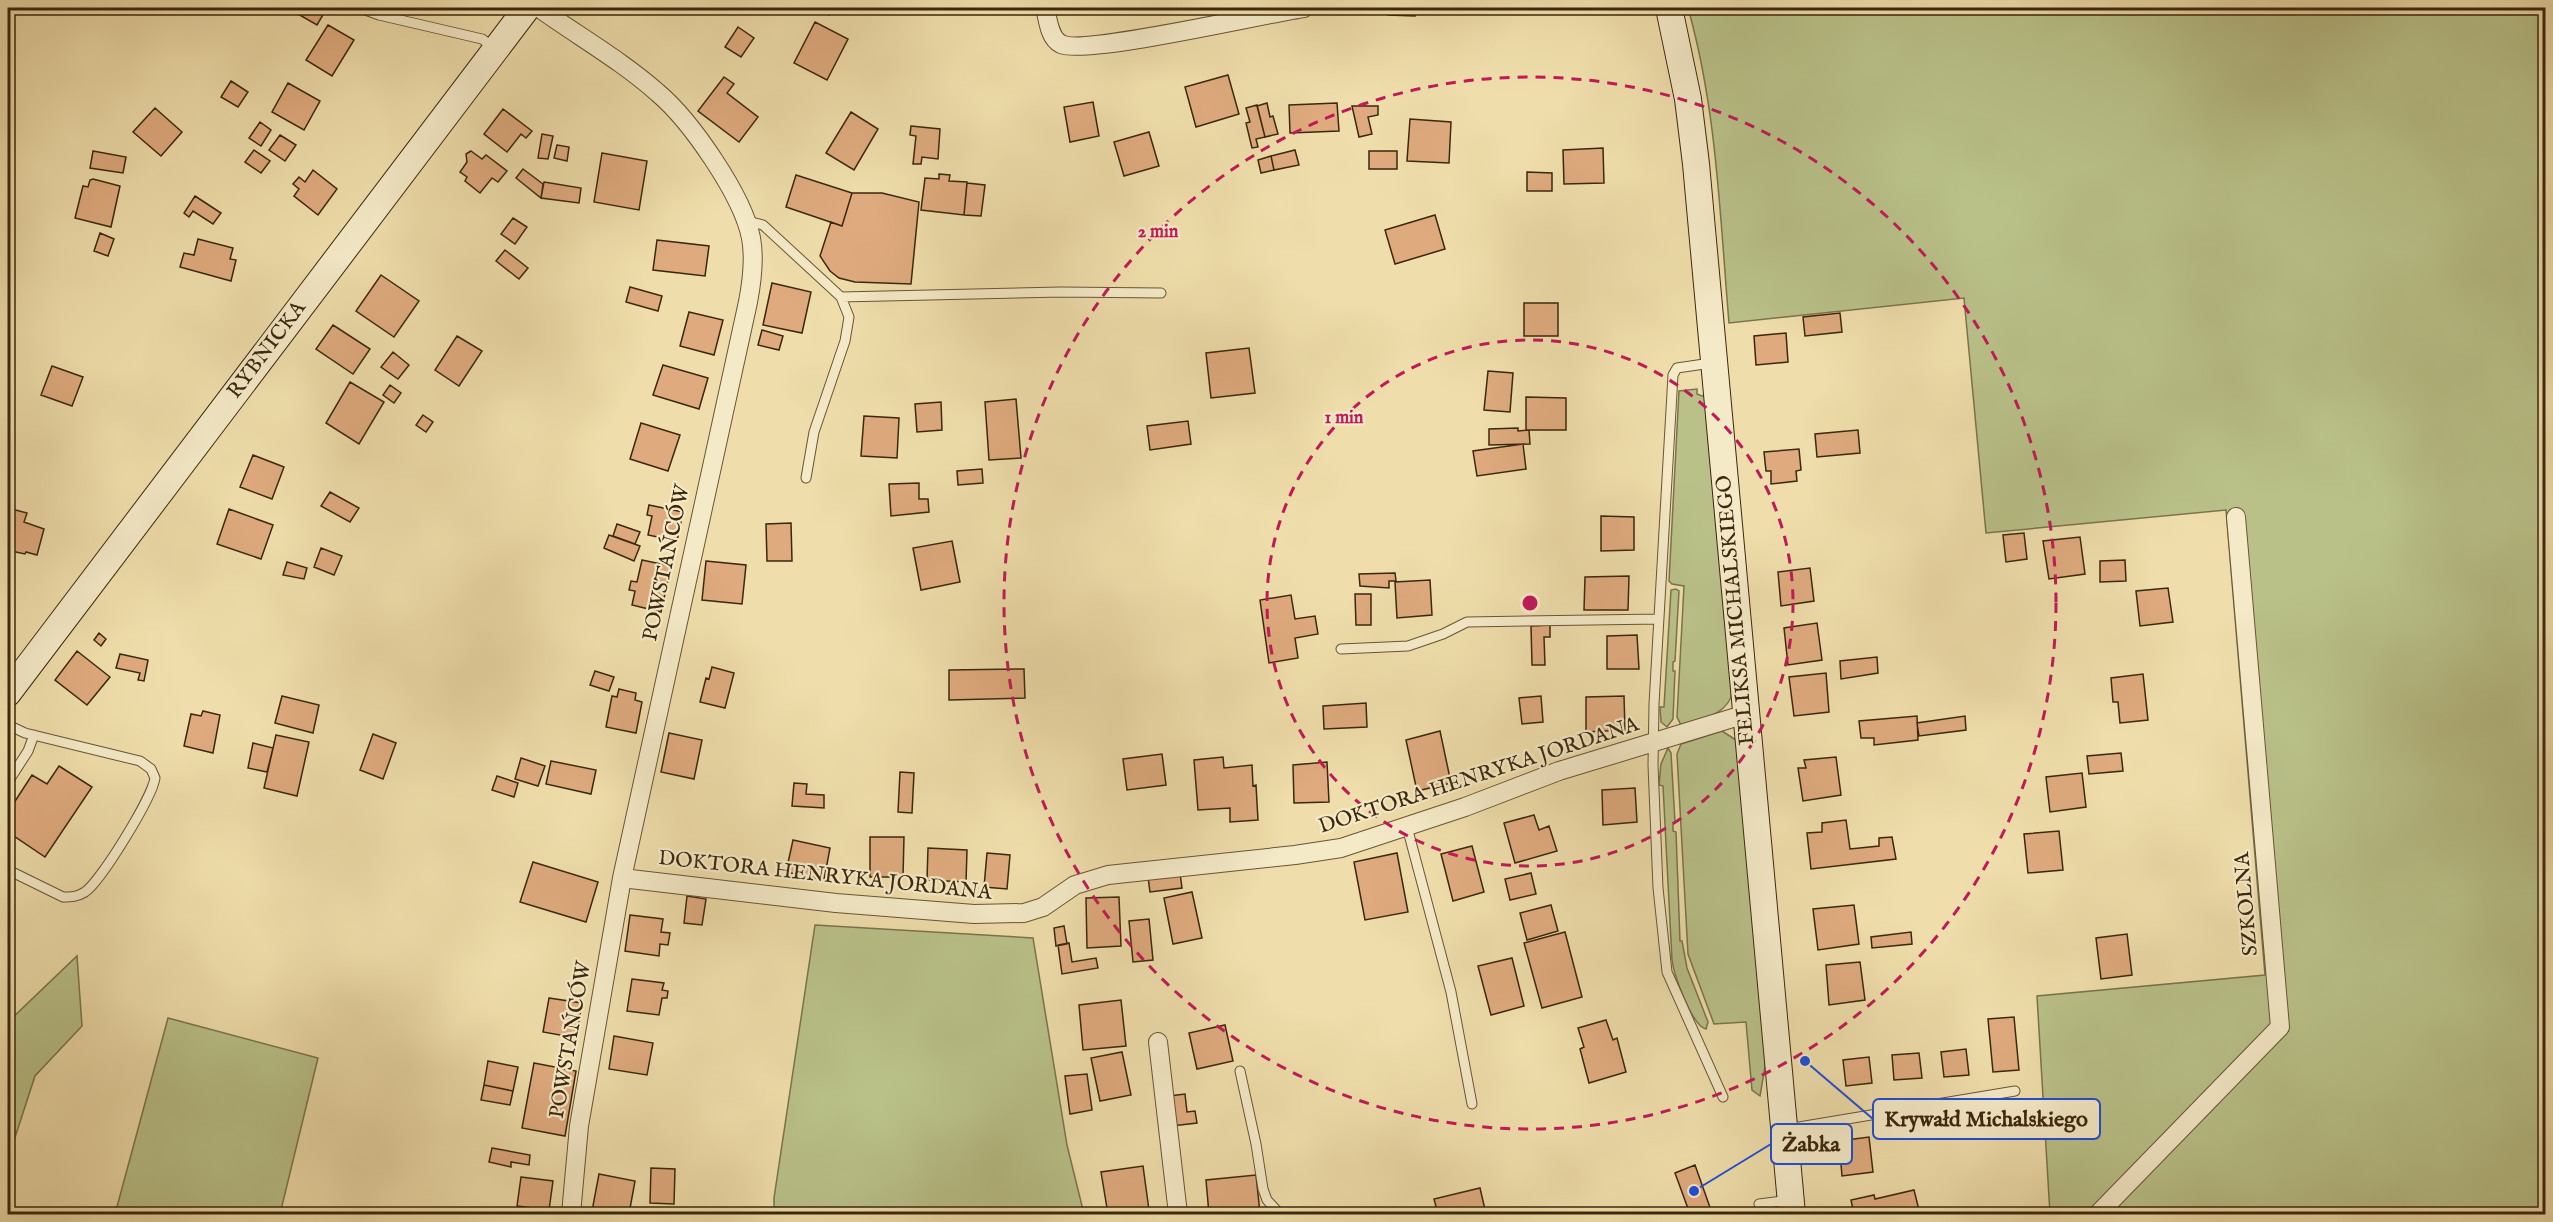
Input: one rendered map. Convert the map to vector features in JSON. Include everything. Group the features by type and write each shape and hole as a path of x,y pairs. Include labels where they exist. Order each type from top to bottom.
{"street":[{"name":"RYBNICKA","path":"8,693 527,8"},
{"name":"POWSTAŃCÓW","path":"539,8 647,83 672,105 725,179 747,221 753,258 748,302 622,878 582,1105 575,1154 571,1215"},
{"path":"1045,8 1055,39 1061,44 1077,47 1127,42 1304,8"},
{"name":"FELIKSA MICHALSKIEGO","path":"1669,8 1691,115 1792,1207"},
{"name":"SZKOLNA","path":"2098,1215 2280,1027 2236,517"},
{"name":"DOKTORA HENRYKA JORDANA","path":"622,878 836,903 1013,915 1035,910 1067,890 1096,878 1341,848 1484,800 1549,774 1746,714"},
{"path":"1158,1042 1178,1215"}],"lane":[{"path":"360,8 390,18 482,39 495,49"},
{"path":"747,221 763,225 842,297 849,317 849,329 816,424 807,462 806,478"},
{"path":"842,297 1161,293"},
{"path":"1714,363 1677,368 1673,375 1653,743 1658,888 1665,965 1723,1097"},
{"path":"1341,649 1408,646 1443,634 1467,622 1659,620"},
{"path":"8,725 34,735 140,761 147,764 154,773 153,786 142,811 87,891 72,897 63,897 8,870"},
{"path":"8,782 28,751 34,735"},
{"path":"1407,827 1451,993 1472,1104"},
{"path":"1240,1071 1263,1189 1267,1200 1280,1215"},
{"path":"1784,1130 2015,1091"},
{"path":"1759,1204 1792,1207"}],"green space":[{"path":"1688,8 2545,8 2545,1214 2050,1214 2037,996 2265,975 2226,510 1986,533 1964,298 1729,323 1720,204 1711,125 1698,47"},
{"path":"1697,389 1697,394 1705,397 1733,690 1726,705 1713,715 1681,725 1677,717 1684,586 1672,584 1669,581 1679,391"},
{"path":"1671,590 1679,591 1675,661 1673,662 1673,671 1675,671 1673,719 1667,727 1661,722 1660,707 1664,707"},
{"path":"1722,731 1736,740 1766,1061 1760,1096 1752,1090 1746,1022 1714,1024 1688,954 1677,754 1681,744"},
{"path":"1668,748 1671,753 1675,822 1673,831 1676,832 1680,941 1682,941 1687,968 1708,1022 1706,1029 1695,1019 1690,1010 1676,977 1672,960 1663,786 1659,785 1661,764"},
{"path":"815,925 1033,938 1067,1145 1084,1214 774,1214 774,1198"},
{"path":"77,956 82,1026 35,1076 8,1159 8,1022"},
{"path":"168,1018 318,1058 280,1214 115,1214"}],"building":[{"path":"293,8 327,8 317,25 291,10"},
{"path":"793,8 812,8 809,13 803,9 800,14 791,10"},
{"path":"816,8 833,8 829,15"},
{"path":"1389,8 1415,8 1415,16 1388,15"},
{"path":"815,22 848,39 827,80 794,63"},
{"path":"328,25 354,40 332,76 306,60"},
{"path":"738,27 754,38 741,57 725,47"},
{"path":"1228,75 1239,114 1196,127 1185,87"},
{"path":"724,77 734,84 727,93 758,117 739,142 698,111"},
{"path":"231,81 248,92 238,107 221,97"},
{"path":"288,83 320,101 304,130 272,112"},
{"path":"1093,102 1099,136 1070,142 1064,107"},
{"path":"1267,103 1270,117 1273,116 1278,134 1265,137 1257,106"},
{"path":"1337,103 1339,131 1290,133 1289,105"},
{"path":"1257,105 1265,137 1256,139 1258,147 1252,148 1246,123 1250,122 1246,108"},
{"path":"1352,106 1378,106 1378,115 1368,117 1372,134 1359,137"},
{"path":"155,108 182,132 161,156 133,132"},
{"path":"503,109 532,131 526,138 521,134 507,152 484,134"},
{"path":"851,112 878,129 854,170 826,153"},
{"path":"1410,119 1451,122 1449,163 1407,161"},
{"path":"260,122 271,130 261,146 249,138"},
{"path":"911,126 940,129 938,159 922,157 921,164 913,164 916,136 910,135"},
{"path":"1149,132 1159,166 1124,176 1114,142"},
{"path":"542,134 553,136 548,159 538,158"},
{"path":"280,135 296,145 285,161 269,150"},
{"path":"557,145 569,147 567,161 554,158"},
{"path":"1603,148 1604,183 1564,184 1563,150"},
{"path":"254,150 270,161 261,173 245,162"},
{"path":"1295,150 1299,165 1274,170 1271,156"},
{"path":"93,151 126,157 123,173 90,168"},
{"path":"471,151 482,159 486,155 507,171 498,182 492,178 480,193 465,181 467,177 460,172 467,162 466,154"},
{"path":"1369,151 1397,151 1397,169 1369,169"},
{"path":"602,153 647,161 639,210 594,202"},
{"path":"1271,156 1274,170 1261,173 1258,160"},
{"path":"523,169 543,184 541,198 516,178"},
{"path":"313,170 337,189 318,215 294,196 299,189 293,184 299,177 305,182"},
{"path":"1527,172 1552,173 1552,191 1527,191"},
{"path":"939,174 950,175 949,181 967,182 964,215 921,210 925,178 939,179"},
{"path":"796,175 852,193 842,226 786,207"},
{"path":"90,180 120,186 111,227 75,218 83,186 88,187"},
{"path":"544,182 581,188 579,203 541,198"},
{"path":"967,183 985,185 981,216 964,215"},
{"path":"852,193 882,193 919,202 911,284 855,282 839,278 830,271 820,256 831,222 842,226"},
{"path":"195,196 221,213 213,224 193,211 189,217 184,213"},
{"path":"1435,215 1445,249 1395,264 1385,230"},
{"path":"513,218 527,227 515,244 501,234"},
{"path":"100,233 114,239 108,256 94,251"},
{"path":"198,239 233,248 230,259 236,260 231,281 180,267 184,253 194,255"},
{"path":"657,240 709,246 705,276 653,270"},
{"path":"505,250 528,268 519,279 496,261"},
{"path":"381,275 419,301 394,337 356,311"},
{"path":"772,283 811,292 802,333 763,325"},
{"path":"630,287 662,296 658,311 626,302"},
{"path":"1524,303 1558,303 1558,336 1524,336"},
{"path":"689,312 723,320 714,355 680,346"},
{"path":"1840,313 1842,332 1805,336 1803,317"},
{"path":"333,325 370,349 353,374 316,349"},
{"path":"762,330 783,336 779,350 758,345"},
{"path":"1786,333 1788,362 1756,365 1754,336"},
{"path":"457,336 482,351 459,386 435,370"},
{"path":"1249,348 1255,393 1211,398 1206,353"},
{"path":"393,352 409,365 398,379 381,367"},
{"path":"663,365 708,378 699,409 653,395"},
{"path":"52,366 83,377 72,406 41,395"},
{"path":"1488,371 1513,373 1510,412 1484,410"},
{"path":"350,382 384,402 359,444 326,423"},
{"path":"390,385 401,393 394,403 383,395"},
{"path":"1526,397 1566,398 1566,430 1526,430"},
{"path":"1016,399 1021,458 989,460 985,402"},
{"path":"941,402 942,430 917,432 915,404"},
{"path":"423,415 433,422 426,432 416,425"},
{"path":"864,416 899,418 897,458 861,456"},
{"path":"1188,421 1191,444 1150,450 1147,426"},
{"path":"641,423 680,435 668,471 630,459"},
{"path":"1518,428 1518,431 1529,430 1530,444 1489,445 1489,429"},
{"path":"1858,430 1860,453 1817,457 1815,434"},
{"path":"1523,444 1526,469 1477,476 1473,451"},
{"path":"1799,449 1801,470 1796,471 1797,481 1771,484 1771,471 1766,471 1764,452"},
{"path":"253,455 284,467 272,499 240,487"},
{"path":"982,469 983,483 958,485 957,471"},
{"path":"919,483 919,499 928,499 929,512 891,516 889,484"},
{"path":"330,492 359,508 350,522 321,506"},
{"path":"649,505 683,512 677,541 648,535 652,516 647,515"},
{"path":"8,508 27,513 24,522 44,529 37,555 26,552 25,554 8,552"},
{"path":"229,509 273,525 261,559 217,544"},
{"path":"1601,516 1634,517 1634,550 1601,551"},
{"path":"791,523 792,561 767,561 766,524"},
{"path":"617,524 640,532 635,544 613,536"},
{"path":"2024,533 2027,559 2006,562 2003,535"},
{"path":"609,535 640,546 634,561 604,548"},
{"path":"2080,537 2085,574 2049,579 2043,541"},
{"path":"952,541 960,582 921,590 913,548"},
{"path":"321,548 342,556 334,575 314,567"},
{"path":"642,560 671,566 661,612 632,605 635,591 629,590 631,581 637,582"},
{"path":"2125,560 2126,581 2100,582 2100,561"},
{"path":"706,561 746,565 742,604 702,600"},
{"path":"287,562 307,568 304,579 283,575"},
{"path":"1810,568 1814,601 1781,606 1778,572"},
{"path":"1395,573 1396,581 1389,581 1389,588 1360,586 1359,574"},
{"path":"1629,576 1628,610 1584,610 1585,577"},
{"path":"1430,580 1432,615 1397,618 1395,582"},
{"path":"2168,588 2173,622 2140,626 2136,591"},
{"path":"1355,594 1371,594 1371,625 1356,625"},
{"path":"1291,595 1295,619 1315,616 1318,634 1295,638 1298,658 1269,663 1260,600"},
{"path":"1817,623 1822,660 1788,665 1784,628"},
{"path":"1550,625 1550,637 1544,637 1545,665 1532,665 1531,626"},
{"path":"99,633 106,639 101,646 94,640"},
{"path":"1637,635 1639,669 1607,669 1607,636"},
{"path":"77,651 110,677 87,705 55,680"},
{"path":"120,654 148,660 144,681 138,680 140,673 116,668"},
{"path":"1877,657 1878,673 1841,679 1840,661"},
{"path":"712,667 734,673 725,708 700,702 706,678 709,679"},
{"path":"1024,669 1025,698 949,700 949,670"},
{"path":"595,671 614,677 609,691 590,685"},
{"path":"1826,673 1829,712 1794,716 1789,677"},
{"path":"2143,674 2148,720 2120,723 2118,702 2113,702 2111,678"},
{"path":"619,689 636,693 635,700 642,702 636,733 606,727 612,696 617,697"},
{"path":"282,696 319,705 313,733 275,723"},
{"path":"1541,696 1543,722 1522,724 1519,698"},
{"path":"1624,696 1625,730 1586,732 1586,697"},
{"path":"1366,703 1367,727 1324,729 1323,706"},
{"path":"203,711 220,715 213,753 184,746 191,714 201,716"},
{"path":"1917,716 1918,740 1874,745 1874,738 1861,738 1859,721"},
{"path":"1965,716 1966,730 1919,736 1917,723"},
{"path":"1440,731 1451,783 1417,791 1406,740"},
{"path":"669,733 702,740 694,779 661,772"},
{"path":"373,734 396,743 383,779 360,770"},
{"path":"276,735 309,742 297,796 264,788"},
{"path":"253,743 273,748 267,772 248,768"},
{"path":"2121,753 2123,771 2089,774 2087,756"},
{"path":"1162,754 1166,785 1127,790 1123,759"},
{"path":"1223,757 1224,768 1252,765 1253,786 1256,785 1258,820 1230,822 1230,808 1198,810 1194,760"},
{"path":"1836,757 1841,795 1803,801 1798,768 1806,768 1804,760"},
{"path":"521,758 545,766 538,786 515,779"},
{"path":"551,761 596,770 591,794 546,784"},
{"path":"1327,762 1329,802 1294,803 1293,765"},
{"path":"59,766 92,787 45,857 8,832 8,812 32,775 47,784"},
{"path":"900,772 914,773 912,813 898,812"},
{"path":"2082,773 2086,807 2050,812 2046,777"},
{"path":"497,776 518,783 514,797 492,790"},
{"path":"794,783 807,784 806,794 824,795 824,808 792,806"},
{"path":"1635,788 1637,822 1603,825 1602,790"},
{"path":"1534,815 1539,830 1549,826 1557,851 1515,863 1504,823"},
{"path":"1846,820 1850,849 1879,846 1879,838 1892,837 1896,859 1811,869 1807,833 1822,832 1822,823"},
{"path":"2059,831 2063,870 2028,873 2024,834"},
{"path":"870,837 904,837 903,877 870,877"},
{"path":"793,840 830,848 824,880 786,872"},
{"path":"1472,846 1484,892 1453,901 1441,854"},
{"path":"928,848 967,850 966,882 927,880"},
{"path":"987,853 1010,855 1007,889 984,887"},
{"path":"1397,853 1408,912 1365,920 1354,862"},
{"path":"533,862 598,882 586,922 520,902"},
{"path":"1180,873 1182,888 1150,892 1148,877"},
{"path":"1531,873 1536,894 1510,900 1505,879"},
{"path":"1192,892 1202,938 1173,944 1164,898"},
{"path":"687,896 706,899 702,925 684,923"},
{"path":"1119,897 1121,946 1087,948 1086,898"},
{"path":"1551,905 1558,931 1527,940 1520,913"},
{"path":"1854,905 1859,944 1818,950 1813,909"},
{"path":"630,915 663,919 661,932 670,933 668,945 660,944 659,956 625,951"},
{"path":"1149,919 1153,960 1133,962 1129,921"},
{"path":"1064,926 1067,944 1056,946 1054,928"},
{"path":"1565,932 1582,997 1542,1008 1524,943"},
{"path":"1911,932 1912,944 1872,948 1871,937"},
{"path":"2127,934 2132,975 2101,979 2096,938"},
{"path":"1069,943 1072,962 1096,958 1098,968 1062,974 1058,945"},
{"path":"1512,958 1524,1006 1491,1015 1478,966"},
{"path":"1860,962 1865,1000 1829,1005 1826,965"},
{"path":"632,979 664,983 662,990 668,991 667,998 662,998 659,1015 627,1011"},
{"path":"549,998 582,1003 576,1038 543,1032"},
{"path":"1121,1000 1126,1046 1083,1050 1079,1005"},
{"path":"2014,1017 2019,1070 1993,1072 1988,1019"},
{"path":"1606,1020 1613,1040 1617,1038 1626,1072 1589,1083 1580,1049 1584,1047 1578,1028"},
{"path":"1225,1025 1233,1061 1197,1069 1189,1033"},
{"path":"614,1036 653,1043 647,1075 609,1069"},
{"path":"1966,1049 1969,1075 1944,1077 1941,1052"},
{"path":"1122,1052 1131,1095 1100,1101 1091,1058"},
{"path":"1919,1053 1922,1078 1894,1080 1892,1055"},
{"path":"1869,1057 1872,1083 1846,1086 1843,1060"},
{"path":"488,1061 518,1067 513,1091 484,1085"},
{"path":"534,1063 576,1071 565,1136 522,1128"},
{"path":"1087,1074 1092,1110 1070,1114 1065,1076"},
{"path":"484,1085 513,1091 510,1105 481,1100"},
{"path":"1185,1094 1187,1112 1195,1111 1197,1123 1172,1126 1169,1096"},
{"path":"1869,1137 1873,1172 1842,1176 1839,1141"},
{"path":"492,1148 530,1155 529,1165 511,1162 511,1167 489,1162"},
{"path":"1695,1165 1712,1213 1709,1214 1690,1214 1675,1173"},
{"path":"1143,1166 1149,1210 1108,1214 1101,1172"},
{"path":"651,1168 675,1169 674,1204 650,1203"},
{"path":"599,1174 635,1181 629,1214 592,1211"},
{"path":"1256,1175 1260,1213 1209,1214 1206,1180"},
{"path":"521,1177 553,1181 549,1210 517,1206"},
{"path":"1480,1188 1486,1214 1438,1214 1434,1199"},
{"path":"1914,1190 1920,1214 1854,1214 1851,1200 1874,1195 1875,1199"}],"place":[{"name":"Krywałd Michalskiego","path":"1805,1061"},
{"name":"Żabka","path":"1694,1191"}]}
